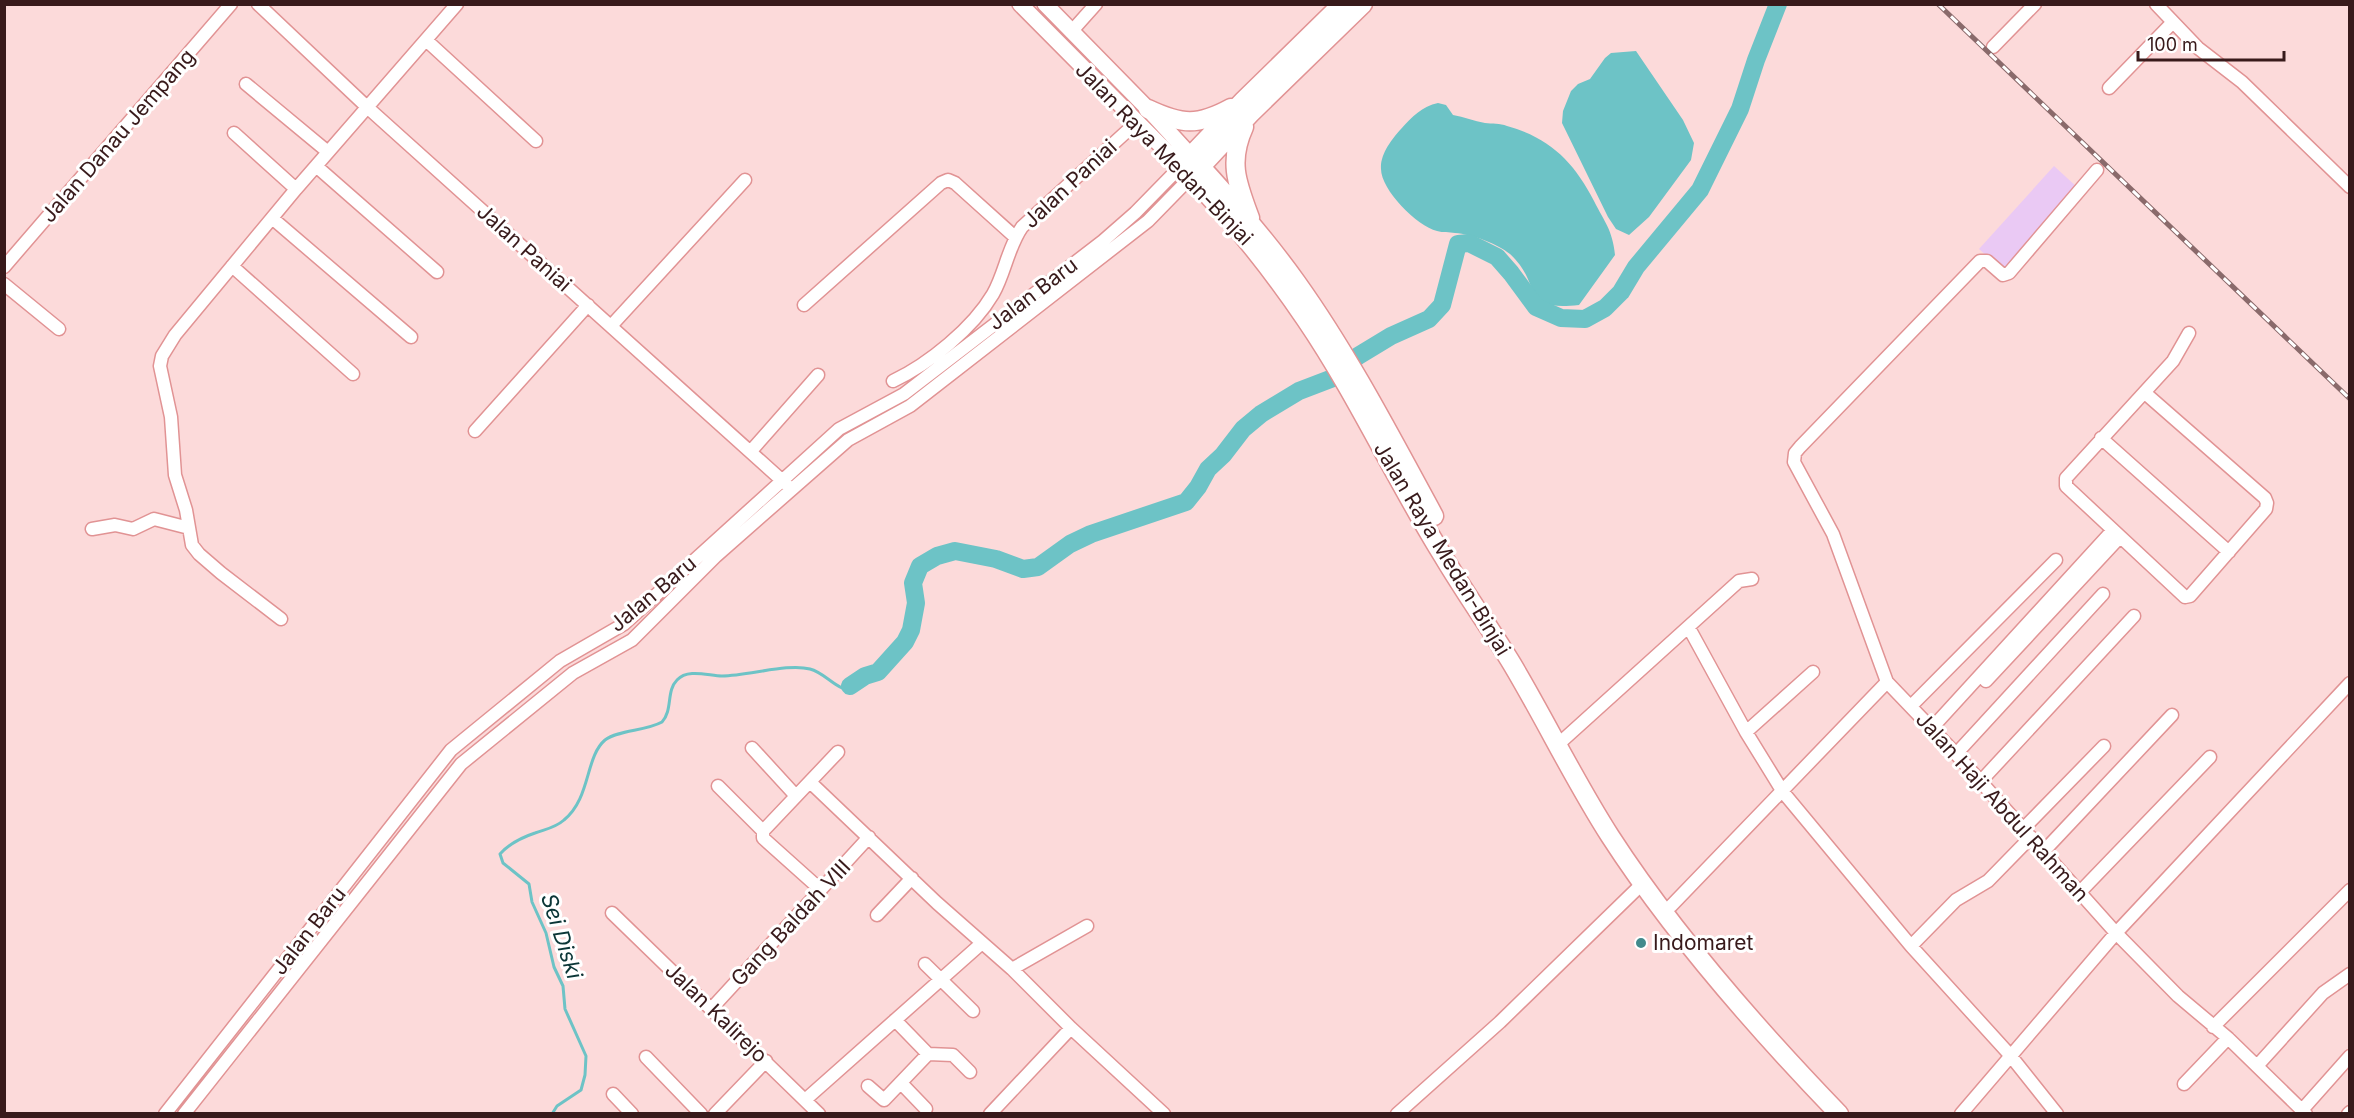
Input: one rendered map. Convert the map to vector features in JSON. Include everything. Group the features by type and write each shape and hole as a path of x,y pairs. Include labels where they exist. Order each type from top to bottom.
{"highway":[{"path":"1191,167 1342,4"},
{"path":"1142,116 1198,122 1247,108 1363,4"},
{"path":"1247,108 1238,141 1235,168 1237,184 1255,231"},
{"name":"Jalan Raya Medan-Binjai","path":"1191,167 1255,231 1297,283 1327,342 1520,662 1617,832 1671,906 1680,924 1765,1034 1839,1113"},
{"name":"Jalan Raya Medan-Binjai","path":"1191,167 1307,321 1327,342"},
{"name":"Jalan Raya Medan-Binjai","path":"1370,413 1443,557 1513,666 1581,789 1610,836 1643,883 1795,1055 1851,1113"}],"main road":[{"name":"Jalan Raya Medan-Binjai","path":"1020,4 1142,116 1191,167"},
{"name":"Jalan Raya Medan-Binjai","path":"1045,4 1142,116"}],"street":[{"name":"Jalan Danau Jempang","path":"4,267 231,4"},
{"name":"Jalan Paniai","path":"258,4 367,107 792,489"},
{"path":"281,619 240,589 195,550 175,475 171,417 160,366 162,357 175,335 296,189 457,4"},
{"path":"1071,32 1096,4"},
{"path":"1992,47 2035,4"},
{"path":"2156,4 2198,48 2242,82 2349,187"},
{"path":"2109,88 2173,22"},
{"path":"426,40 536,141"},
{"path":"246,84 328,152"},
{"name":"Jalan Paniai","path":"894,381 943,356 993,294 1022,227 1142,116"},
{"path":"234,134 296,189"},
{"path":"316,166 437,272"},
{"name":"Jalan Baru","path":"165,1113 451,750 560,661 624,624 839,429 904,394 943,356 1102,241 1191,167"},
{"name":"Jalan Baru","path":"184,1113 461,764 573,673 632,640 716,556 848,440 910,406 1148,221 1191,167"},
{"path":"1671,906 1887,682 1843,558 1823,512 1795,466 1795,453 1980,261 1987,261 2003,275 2009,273 2097,170"},
{"path":"611,326 745,180"},
{"path":"804,304 941,183 948,180 956,183 1016,237"},
{"path":"272,218 411,337"},
{"path":"232,266 353,374"},
{"path":"4,284 59,330"},
{"path":"475,430 588,305"},
{"path":"2145,393 2265,498 2267,504 2193,595 2185,597 2066,486 2066,478 2173,361 2189,333"},
{"path":"943,356 956,371"},
{"path":"751,451 818,375"},
{"path":"2101,438 2229,552"},
{"path":"92,529 115,525 133,529 154,519 189,526"},
{"path":"1934,731 2116,534"},
{"path":"1911,706 2056,560"},
{"path":"1563,740 1739,581 1752,579"},
{"path":"1956,754 2103,594"},
{"path":"1981,782 2134,616"},
{"path":"1689,628 1746,732 1783,792 1911,946 2010,1055 2057,1113"},
{"path":"1746,732 1813,672"},
{"name":"Jalan Haji Abdul Rahman","path":"1887,682 1956,754 2116,933 2178,996 2228,1038 2304,1112"},
{"path":"1961,1113 2116,933 2349,685"},
{"path":"2044,851 2172,715"},
{"path":"1911,946 1956,900 1988,881 2104,746"},
{"path":"752,748 796,796"},
{"path":"821,891 763,838 763,831 838,752"},
{"path":"2080,892 2210,757"},
{"path":"810,782 1164,1113"},
{"path":"718,786 763,831"},
{"name":"Gang Baldah VIII","path":"712,1008 869,837"},
{"path":"877,915 912,878"},
{"path":"1397,1113 1500,1022 1643,883"},
{"path":"2213,1026 2349,890"},
{"name":"Jalan Kalirejo","path":"612,913 819,1113"},
{"path":"1012,969 1087,926"},
{"path":"805,1100 982,943"},
{"path":"925,964 973,1011"},
{"path":"2257,1066 2323,993 2349,974"},
{"path":"895,1020 928,1054 952,1055 970,1072"},
{"path":"990,1113 1071,1028"},
{"path":"2184,1084 2228,1038"},
{"path":"868,1086 884,1101 928,1054"},
{"path":"2304,1112 2349,1056"},
{"path":"646,1058 701,1113"},
{"path":"715,1113 766,1061"},
{"path":"901,1083 926,1109"},
{"path":"613,1094 632,1113"}],"shaded area":[{"path":"2054,166 2078,188 2004,271 1979,249"}],"water":[{"path":"1636,51 1683,120 1694,143 1691,160 1649,217 1629,235 1616,229 1608,217 1562,123 1563,111 1571,91 1578,84 1590,79 1611,53"},
{"path":"1438,103 1446,105 1453,115 1504,125 1536,137 1559,153 1578,175 1608,226 1615,255 1579,305 1560,306 1540,300 1520,265 1505,250 1477,237 1439,232 1429,228 1410,215 1393,197 1381,169 1387,147 1413,116 1422,109"}],"waterway":[{"path":"850,686 865,676 878,672 905,642 911,630 916,603 913,583 920,566 937,556 955,551 996,559 1023,569 1038,567 1070,544 1091,534 1186,502 1208,469 1223,455 1243,429 1261,414 1299,391 1333,378 1358,356 1391,336 1429,319 1442,305 1458,244 1469,243 1497,257 1536,307 1561,318 1585,319 1605,308 1621,292 1636,267 1700,190 1740,109 1778,4"},
{"name":"Sei Diski","path":"552,1114 557,1106 581,1090 586,1056 565,1009 563,986 554,967 546,933 532,902 529,884 503,863 500,854 521,839 554,827 564,820 579,801 599,747 611,737 662,722 674,684 682,676 693,673 722,676 801,668 819,673 842,688 850,686"}],"railway":[{"path":"1938,4 2350,399"}],"place":[{"name":"Indomaret","path":"1641,943"}]}
